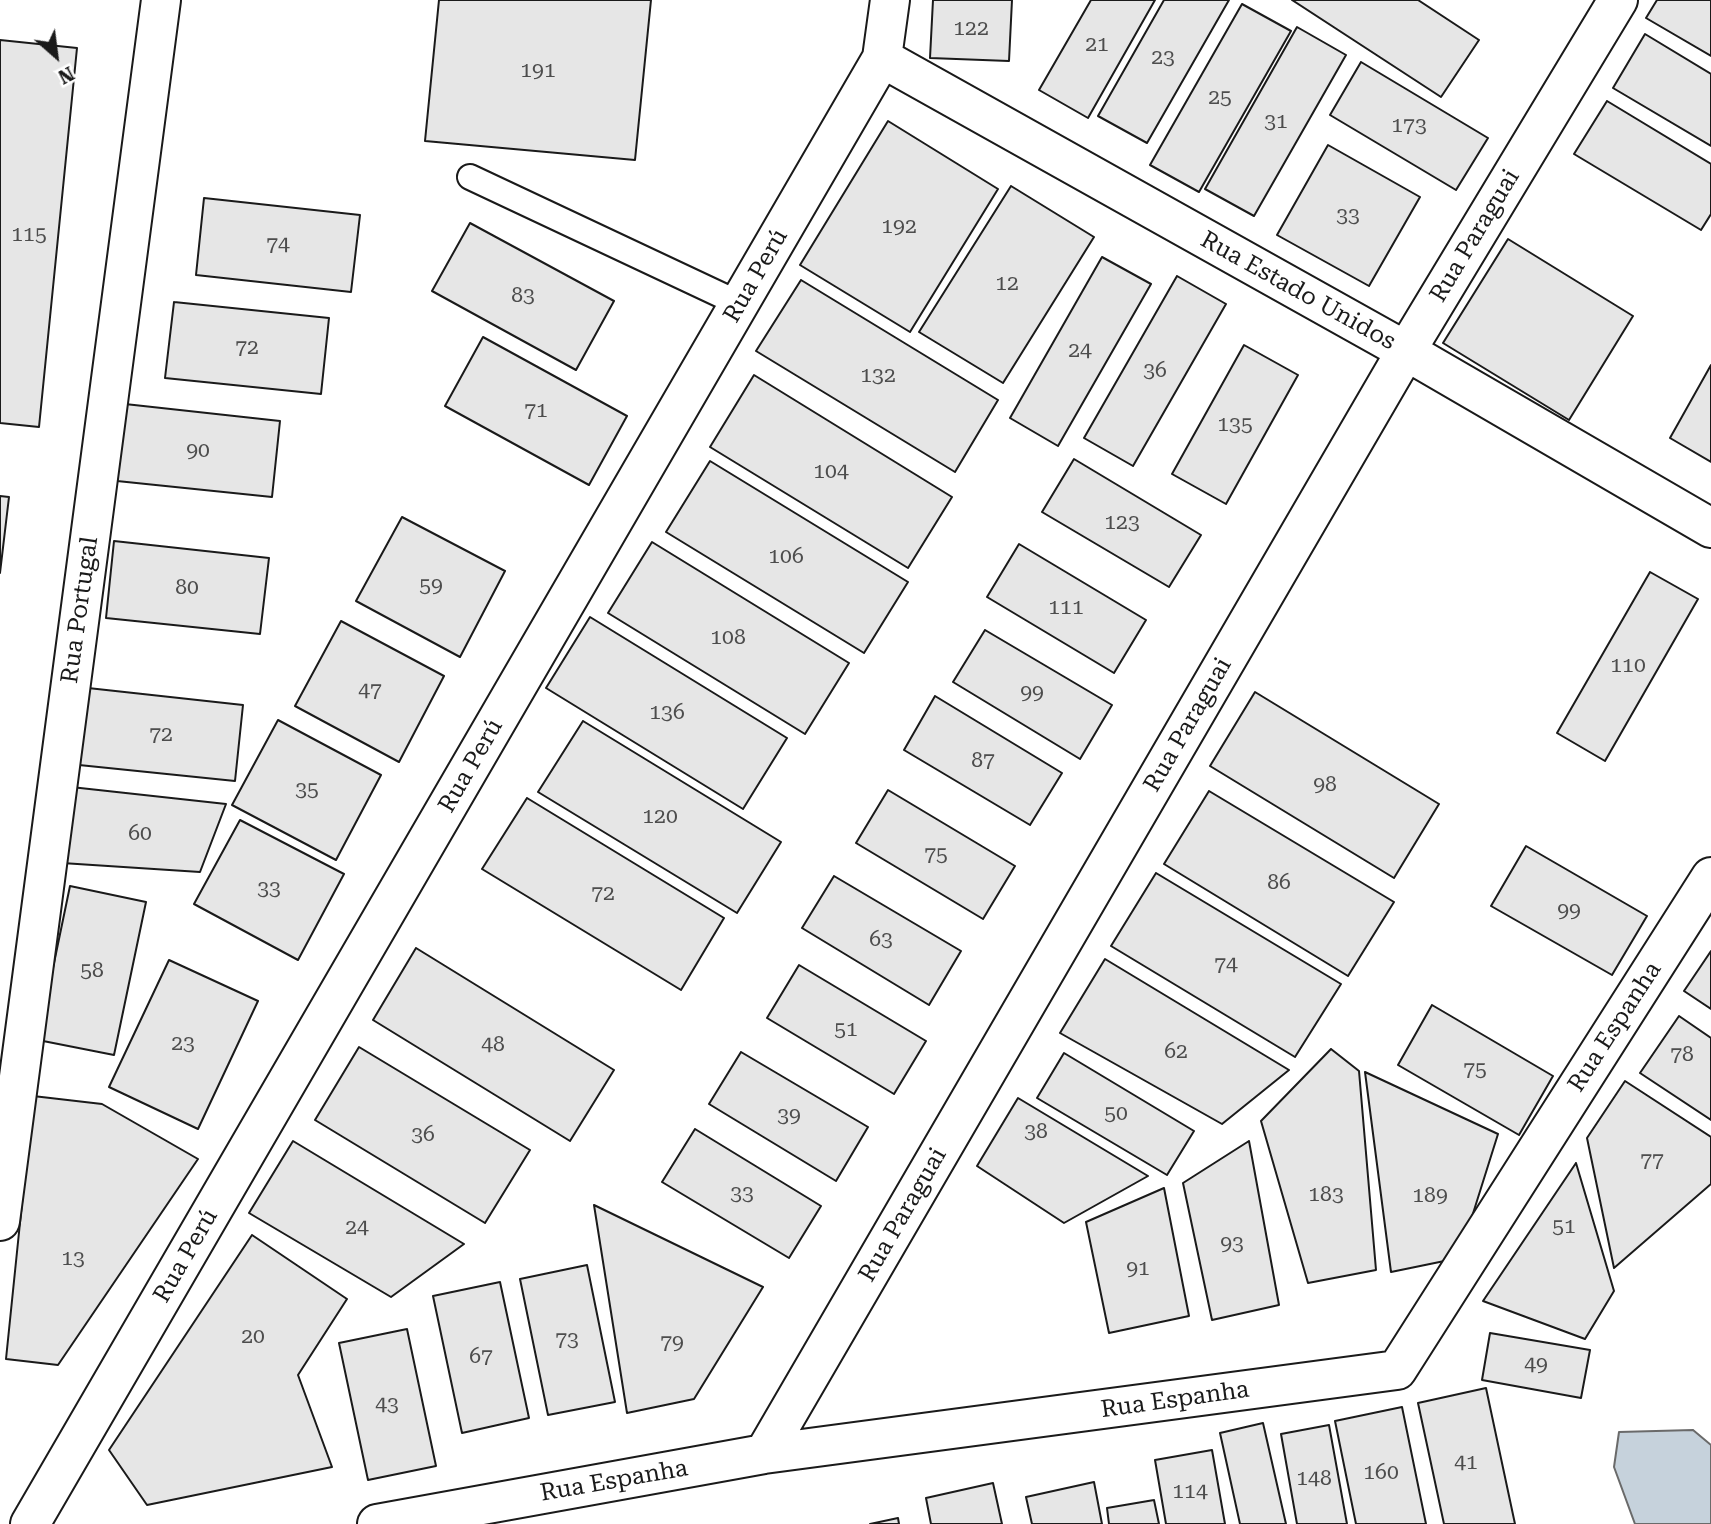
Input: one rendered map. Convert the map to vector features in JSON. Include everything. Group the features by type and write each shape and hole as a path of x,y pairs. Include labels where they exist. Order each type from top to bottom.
{"street":[{"name":"Rua Portugal","path":"0,1221 161,0"},
{"name":"Rua Perú","path":"29,1524 882,58 890,0"},
{"name":"Rua Paraguai","path":"764,1454 1406,351 1618,0"},
{"name":"Rua Estado Unidos","path":"882,58 1406,351 1711,528"},
{"name":"Rua Espanha","path":"377,1524 764,1454 1397,1370 1711,877"},
{"path":"0,1518 29,1524"}],"lane":[{"path":"470,177 740,304"}],"shaded area":[{"path":"1693,1430 1711,1445 1711,1524 1635,1524 1614,1467 1619,1432"}],"building":[{"path":"439,0 651,0 635,160 425,141"},
{"path":"933,0 1012,0 1009,61 930,58"},
{"path":"1091,0 1155,0 1088,118 1039,90"},
{"path":"1164,0 1229,0 1147,143 1098,116"},
{"path":"1292,0 1418,0 1479,40 1441,97"},
{"path":"1657,0 1711,0 1711,56 1646,18"},
{"path":"1242,4 1291,31 1199,192 1150,165"},
{"path":"1297,27 1346,55 1254,216 1205,189"},
{"path":"1645,34 1711,74 1711,146 1613,88"},
{"path":"0,40 77,48 39,427 0,423"},
{"path":"1361,62 1488,138 1456,190 1330,115"},
{"path":"1607,101 1711,164 1711,214 1701,230 1574,154"},
{"path":"888,121 998,189 910,332 800,265"},
{"path":"1328,145 1420,197 1369,286 1277,235"},
{"path":"1011,186 1094,237 1003,383 919,332"},
{"path":"204,198 360,215 351,292 196,275"},
{"path":"470,223 614,301 576,370 432,291"},
{"path":"1508,239 1633,316 1569,420 1443,343"},
{"path":"1102,257 1151,284 1058,446 1010,418"},
{"path":"1177,276 1226,304 1133,466 1084,438"},
{"path":"801,280 998,400 955,472 756,351"},
{"path":"174,302 329,318 321,394 165,378"},
{"path":"483,337 627,416 589,485 445,406"},
{"path":"1244,345 1298,375 1226,504 1172,474"},
{"path":"1711,365 1711,462 1670,438"},
{"path":"754,375 952,497 908,568 710,447"},
{"path":"125,404 280,421 272,497 117,481"},
{"path":"1074,459 1201,535 1169,587 1042,512"},
{"path":"710,461 908,582 864,653 666,532"},
{"path":"0,496 9,497 0,573"},
{"path":"402,517 505,571 460,657 356,601"},
{"path":"114,541 269,558 260,634 106,618"},
{"path":"652,542 849,663 805,734 608,613"},
{"path":"1019,544 1146,620 1114,673 987,597"},
{"path":"1650,572 1698,599 1605,761 1557,733"},
{"path":"590,617 787,738 743,809 546,688"},
{"path":"341,621 444,676 399,762 295,706"},
{"path":"985,630 1112,705 1080,759 953,682"},
{"path":"88,688 243,705 235,781 79,765"},
{"path":"1255,692 1439,804 1394,878 1210,766"},
{"path":"935,696 1062,773 1030,825 904,750"},
{"path":"278,720 381,775 336,860 232,805"},
{"path":"583,721 781,842 737,913 538,792"},
{"path":"71,787 226,804 200,872 62,863"},
{"path":"888,790 1015,866 983,919 856,843"},
{"path":"1209,791 1394,902 1348,976 1164,864"},
{"path":"527,798 724,918 681,990 482,869"},
{"path":"240,820 344,874 298,960 194,904"},
{"path":"1526,846 1647,916 1612,975 1491,906"},
{"path":"1156,873 1341,984 1295,1057 1111,946"},
{"path":"834,876 961,951 929,1005 802,928"},
{"path":"70,886 146,902 114,1055 38,1040"},
{"path":"416,948 614,1070 570,1141 373,1020"},
{"path":"1711,951 1711,1009 1684,991"},
{"path":"1105,959 1289,1070 1222,1124 1060,1033"},
{"path":"169,960 258,1001 198,1129 109,1087"},
{"path":"799,965 926,1041 894,1094 767,1018"},
{"path":"1432,1005 1553,1076 1519,1135 1398,1065"},
{"path":"1679,1016 1711,1038 1711,1120 1640,1073"},
{"path":"359,1047 530,1150 485,1223 315,1120"},
{"path":"1331,1049 1359,1071 1376,1270 1308,1283 1261,1121"},
{"path":"741,1052 868,1127 836,1181 709,1104"},
{"path":"1064,1053 1194,1131 1167,1175 1037,1098"},
{"path":"1365,1072 1498,1134 1459,1258 1391,1272"},
{"path":"1625,1081 1711,1137 1711,1184 1614,1268 1587,1138"},
{"path":"33,1096 102,1104 198,1159 58,1365 6,1359"},
{"path":"1018,1098 1148,1176 1064,1223 977,1166"},
{"path":"695,1129 821,1206 789,1258 662,1182"},
{"path":"293,1141 464,1244 391,1297 249,1213"},
{"path":"1249,1141 1279,1305 1212,1320 1183,1183"},
{"path":"1576,1163 1614,1291 1585,1339 1483,1301"},
{"path":"1164,1188 1189,1316 1109,1333 1086,1222"},
{"path":"594,1205 763,1287 694,1399 627,1413"},
{"path":"252,1235 347,1299 298,1375 332,1467 147,1505 109,1450"},
{"path":"587,1265 615,1402 548,1415 520,1279"},
{"path":"500,1282 529,1418 462,1433 433,1296"},
{"path":"407,1329 436,1466 368,1480 339,1343"},
{"path":"1490,1333 1590,1350 1581,1398 1482,1380"},
{"path":"1486,1388 1515,1524 1444,1524 1418,1403"},
{"path":"1402,1407 1426,1524 1356,1524 1335,1421"},
{"path":"1263,1423 1286,1524 1240,1524 1220,1433"},
{"path":"1329,1425 1347,1524 1297,1524 1281,1434"},
{"path":"1212,1450 1225,1524 1166,1524 1155,1460"},
{"path":"1094,1482 1102,1524 1032,1524 1026,1497"},
{"path":"993,1483 1002,1524 931,1524 926,1498"},
{"path":"1154,1500 1159,1524 1109,1524 1107,1508"},
{"path":"898,1518 899,1524 870,1524"}]}
